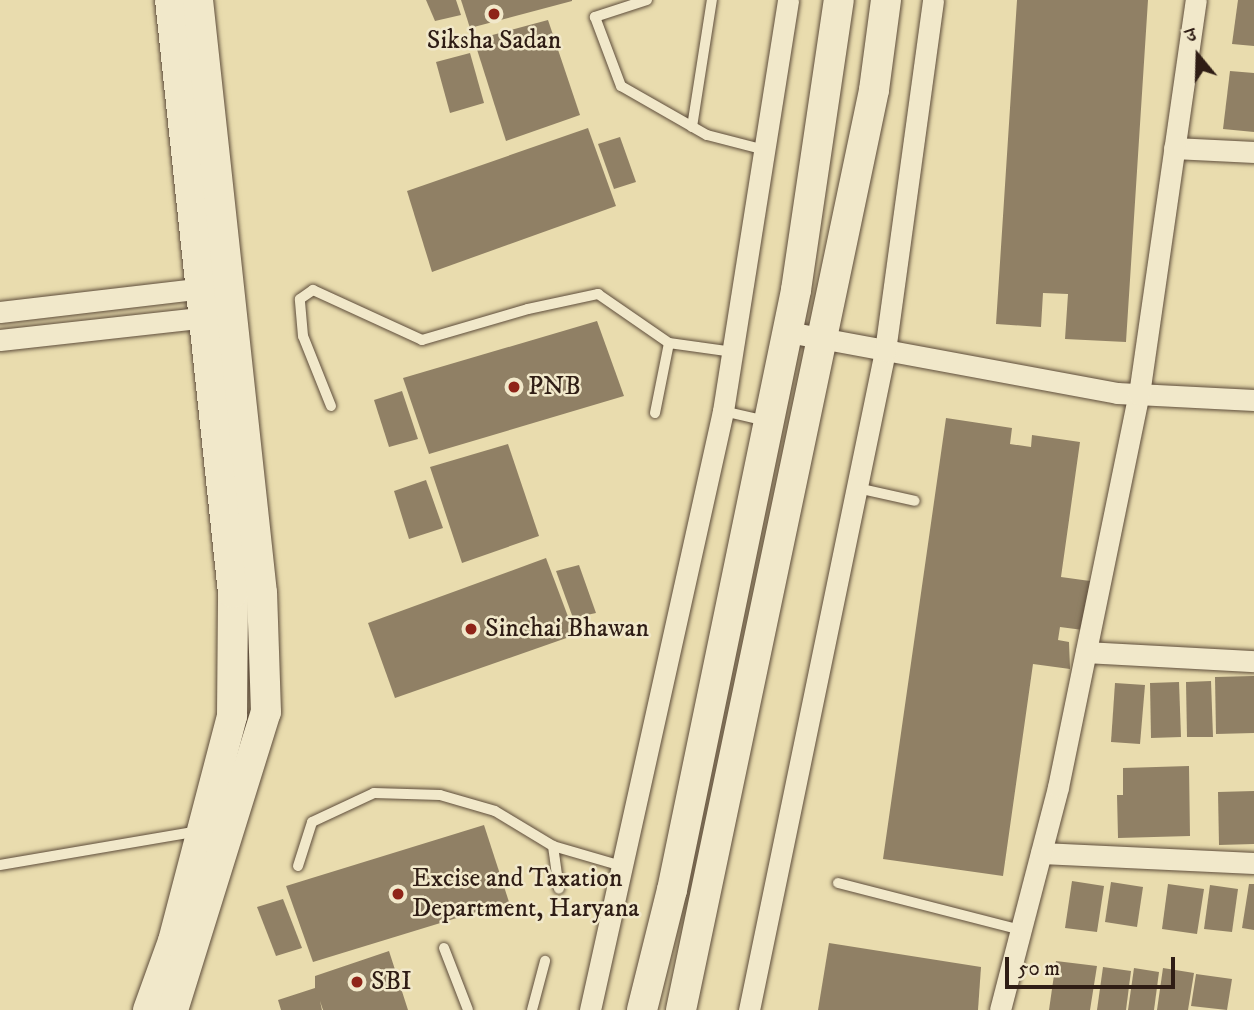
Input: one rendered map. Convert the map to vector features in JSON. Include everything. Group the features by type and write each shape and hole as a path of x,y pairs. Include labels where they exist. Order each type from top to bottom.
{"street":[{"path":"148,1010 173,940 266,712 262,593 170,0"},
{"path":"198,0 216,301"},
{"path":"590,1010 625,867 723,411 788,0"},
{"path":"642,1010 672,890 788,332 839,0"},
{"path":"681,1010 824,338 874,90 886,0"},
{"path":"749,1010 885,351 933,0"},
{"path":"1000,1010 1041,853 1139,394 1196,0"},
{"path":"1174,148 1254,152"},
{"path":"0,312 216,301"},
{"path":"0,340 216,301"},
{"path":"788,332 1139,394 1254,400"},
{"path":"1086,652 1254,662"},
{"path":"173,1010 215,834"},
{"path":"1041,853 1254,863"}],"lane":[{"path":"647,0 595,17 621,86 691,127 765,150"},
{"path":"691,127 712,0"},
{"path":"331,406 303,336 300,299 313,290 422,340 528,309 597,294 669,343 733,352"},
{"path":"655,413 669,343"},
{"path":"723,411 769,422"},
{"path":"857,488 915,501"},
{"path":"298,866 312,822 374,793 440,796 495,811 553,846 625,867"},
{"path":"0,865 215,834"},
{"path":"553,846 559,889"},
{"path":"838,883 1021,930"},
{"path":"444,948 468,1010"},
{"path":"532,1010 545,961"}],"building":[{"path":"426,0 456,0 461,15 435,21"},
{"name":"Siksha Sadan","path":"461,0 572,0 572,1 470,28"},
{"path":"1017,0 1148,0 1126,342 1065,339 1068,294 1043,293 1041,327 996,324"},
{"path":"1238,0 1254,0 1254,46 1232,44"},
{"path":"548,20 580,115 506,141 474,40"},
{"path":"470,53 484,103 450,113 436,62"},
{"path":"1230,71 1254,73 1254,132 1223,129"},
{"path":"588,128 616,206 432,272 407,191"},
{"path":"620,137 636,182 614,189 598,144"},
{"name":"PNB","path":"597,321 624,396 429,454 403,378"},
{"path":"402,391 418,439 389,447 374,400"},
{"path":"946,418 1012,428 1010,444 1031,447 1032,435 1080,442 1061,577 1090,581 1083,630 1060,627 1058,640 1069,642 1070,669 1033,664 1003,876 883,859"},
{"path":"508,444 539,536 462,563 430,467"},
{"path":"426,480 443,528 409,539 394,491"},
{"name":"Sinchai Bhawan","path":"546,558 575,635 395,698 368,623"},
{"path":"579,565 596,613 573,618 556,571"},
{"path":"1254,676 1254,733 1216,734 1215,677"},
{"path":"1211,681 1213,737 1187,737 1186,682"},
{"path":"1179,682 1181,737 1151,738 1150,683"},
{"path":"1115,683 1145,685 1140,744 1111,742"},
{"path":"1189,766 1190,836 1118,838 1117,795 1123,795 1123,768"},
{"path":"1254,791 1254,844 1219,845 1218,792"},
{"name":"Excise and Taxation Department, Haryana","path":"484,825 509,902 313,962 286,886"},
{"path":"1072,881 1104,886 1097,932 1065,928"},
{"path":"1111,882 1143,887 1137,927 1105,922"},
{"path":"1168,884 1204,889 1197,934 1162,929"},
{"path":"1249,884 1254,884 1254,930 1242,928"},
{"path":"1210,885 1238,889 1232,932 1204,929"},
{"path":"283,899 302,948 276,956 257,907"},
{"path":"829,943 981,967 978,1010 818,1010"},
{"name":"SBI","path":"389,951 408,1010 323,1010 320,1001 322,1010 281,1010 278,1000 315,988 315,976"},
{"path":"1056,961 1097,966 1090,1010 1049,1010"},
{"path":"1103,967 1131,971 1126,1010 1097,1010"},
{"path":"1134,968 1159,972 1154,1010 1128,1010"},
{"path":"1163,968 1194,973 1188,1010 1157,1010"},
{"path":"1196,974 1232,979 1227,1010 1191,1006"}],"place":[{"name":"Siksha Sadan","path":"494,14"},
{"name":"PNB","path":"514,387"},
{"name":"Sinchai Bhawan","path":"471,629"},
{"name":"Excise and Taxation Department, Haryana","path":"398,894"},
{"name":"SBI","path":"357,982"}]}
